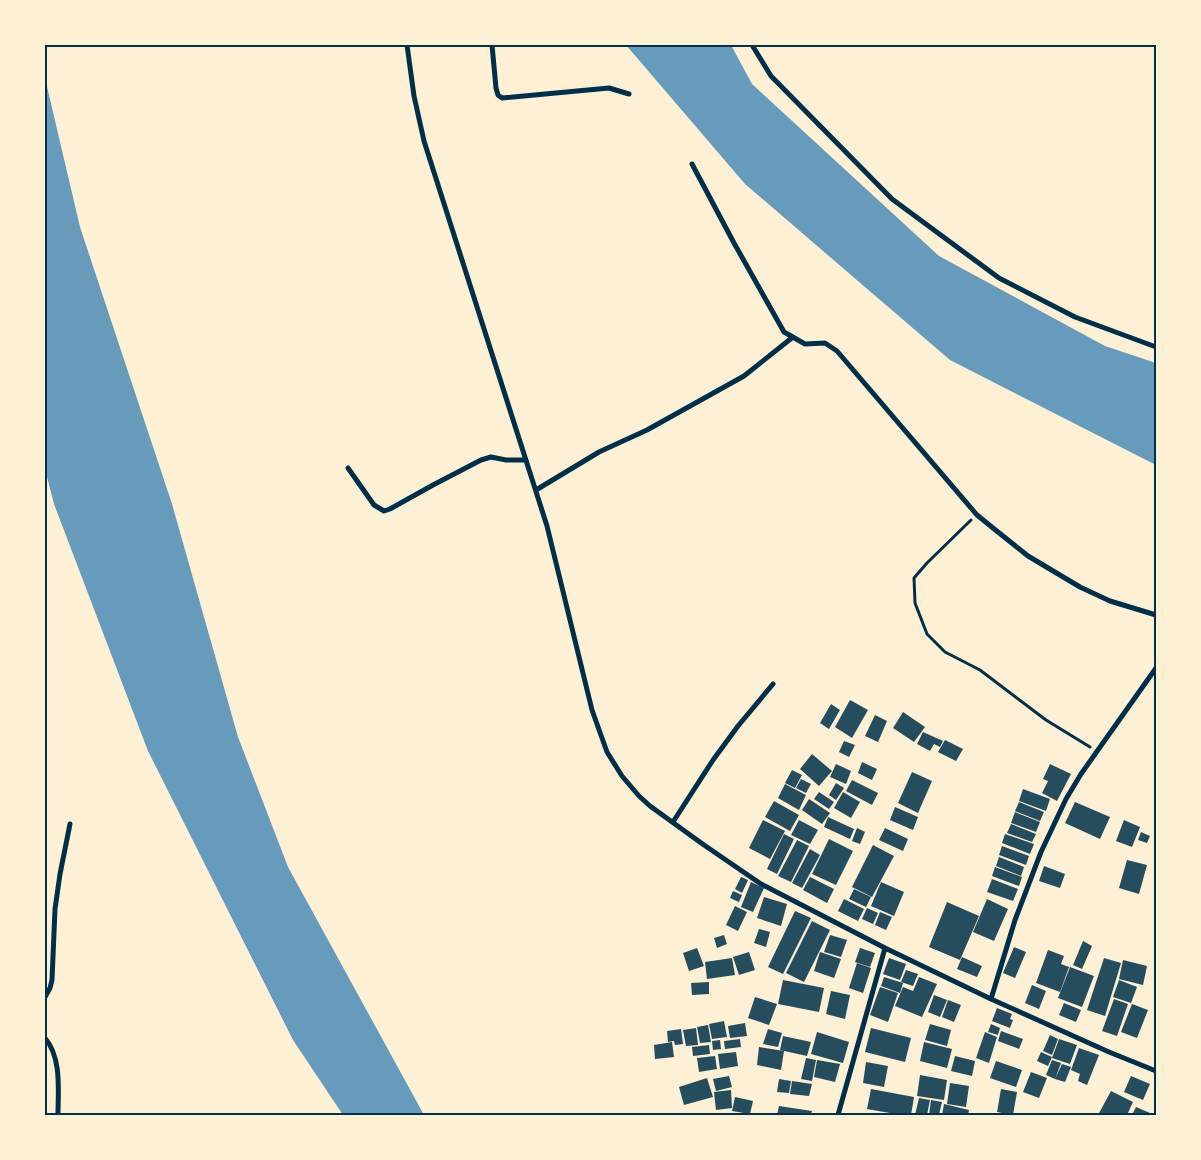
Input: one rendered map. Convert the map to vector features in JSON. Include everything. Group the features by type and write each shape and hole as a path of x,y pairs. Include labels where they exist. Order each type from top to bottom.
{"street":[{"path":"407,45 414,96 424,141 547,526 592,710 607,752 622,776 650,806 761,884 991,1000 1156,1071"},
{"path":"492,45 496,88 498,95 502,98 609,88 628,94"},
{"path":"752,45 771,76 892,198 999,278 1075,317 1156,347"},
{"path":"692,164 784,332 805,344 825,343 837,351 977,515 1028,556 1080,587 1110,601 1156,615"},
{"path":"536,490 599,452 647,430 744,376 792,337"},
{"path":"348,468 374,505 384,512 481,460 491,457 506,460 526,460"},
{"path":"991,1000 1015,920 1041,852 1066,799 1080,774 1156,668"},
{"path":"672,822 713,760 773,684"},
{"path":"45,997 52,980 54,909 70,824"},
{"path":"838,1115 885,948"},
{"path":"45,1038 49,1043 58,1069 58,1115"}],"path":[{"path":"977,515 914,578 915,603 927,634 945,652 980,670 1046,720 1097,752"}],"water":[{"path":"626,45 731,45 752,84 939,256 1105,346 1156,363 1156,465 950,360 745,184"},
{"path":"45,78 80,227 172,504 238,737 288,867 424,1115 343,1115 293,1040 148,751 54,504 45,469"}],"building":[{"path":"850,700 868,710 852,738 835,727"},
{"path":"831,704 840,710 829,729 820,723"},
{"path":"903,712 925,727 914,742 893,728"},
{"path":"875,715 887,721 878,742 865,736"},
{"path":"923,732 943,741 940,747 934,744 930,751 917,744"},
{"path":"945,740 963,749 956,761 938,752"},
{"path":"844,741 855,745 849,757 839,752"},
{"path":"812,754 832,771 819,786 800,769"},
{"path":"862,762 877,769 872,780 858,773"},
{"path":"836,764 851,771 846,784 830,777"},
{"path":"1050,764 1071,774 1057,801 1042,793 1048,781 1043,779"},
{"path":"792,770 802,775 795,788 785,783"},
{"path":"912,772 932,781 918,813 898,803"},
{"path":"801,779 811,784 806,793 796,788"},
{"path":"852,780 878,793 872,805 846,791"},
{"path":"836,783 844,788 836,800 829,795"},
{"path":"785,784 806,795 799,810 778,798"},
{"path":"1023,789 1050,799 1046,811 1019,801"},
{"path":"819,792 834,802 829,809 814,799"},
{"path":"843,792 860,802 851,818 834,808"},
{"path":"809,799 830,813 822,824 802,810"},
{"path":"774,801 799,815 790,831 765,817"},
{"path":"1019,802 1044,812 1040,821 1015,811"},
{"path":"1075,802 1110,817 1100,839 1065,823"},
{"path":"895,807 918,817 913,830 890,820"},
{"path":"1015,812 1040,822 1036,832 1011,823"},
{"path":"828,817 854,829 850,839 824,827"},
{"path":"763,820 785,831 770,859 749,848"},
{"path":"799,820 818,830 810,844 791,835"},
{"path":"1124,820 1140,827 1132,847 1116,841"},
{"path":"1011,824 1036,834 1032,842 1007,833"},
{"path":"857,828 865,832 860,844 852,841"},
{"path":"885,828 908,839 903,851 879,840"},
{"path":"1141,832 1150,836 1147,843 1138,840"},
{"path":"784,834 794,839 777,874 767,869"},
{"path":"1005,834 1034,844 1030,854 1002,843"},
{"path":"829,839 853,851 836,885 812,874"},
{"path":"797,840 809,846 791,882 778,876"},
{"path":"873,845 894,856 872,897 852,887"},
{"path":"1002,846 1029,856 1026,865 999,855"},
{"path":"810,849 820,855 802,888 792,883"},
{"path":"999,857 1024,867 1021,876 996,866"},
{"path":"1127,860 1147,865 1139,894 1119,888"},
{"path":"1044,866 1065,874 1060,888 1039,881"},
{"path":"995,867 1022,877 1019,886 992,876"},
{"path":"741,877 748,880 742,893 735,889"},
{"path":"810,877 834,889 827,903 803,890"},
{"path":"992,879 1018,889 1013,901 987,892"},
{"path":"751,882 764,888 753,912 741,907"},
{"path":"881,882 904,892 894,916 871,906"},
{"path":"854,889 871,897 866,907 849,899"},
{"path":"733,891 742,895 739,902 730,898"},
{"path":"764,897 787,904 781,926 757,918"},
{"path":"844,899 864,909 858,921 838,911"},
{"path":"987,899 1008,909 994,941 973,932"},
{"path":"947,902 979,916 960,960 929,947"},
{"path":"735,906 747,912 738,931 726,925"},
{"path":"867,908 878,913 873,924 862,919"},
{"path":"795,911 811,918 783,974 768,967"},
{"path":"880,912 892,917 886,930 875,925"},
{"path":"812,921 830,930 804,982 786,973"},
{"path":"759,929 770,932 766,947 754,943"},
{"path":"724,935 727,944 717,948 714,938"},
{"path":"830,935 847,940 841,957 824,952"},
{"path":"1083,941 1092,946 1082,969 1073,965"},
{"path":"1014,947 1026,952 1015,978 1003,973"},
{"path":"697,948 704,966 689,971 683,953"},
{"path":"860,948 875,953 870,967 855,962"},
{"path":"1048,950 1064,956 1061,964 1069,967 1060,992 1036,983"},
{"path":"749,952 755,970 739,975 733,957"},
{"path":"820,952 841,959 834,978 814,971"},
{"path":"962,957 982,966 977,977 957,969"},
{"path":"732,958 735,975 707,979 705,962"},
{"path":"889,958 906,964 900,980 883,974"},
{"path":"1104,958 1121,963 1105,1016 1087,1010"},
{"path":"1123,960 1147,966 1143,985 1119,979"},
{"path":"857,963 871,968 863,993 849,988"},
{"path":"1070,967 1094,976 1082,1007 1058,998"},
{"path":"906,970 918,974 913,986 901,982"},
{"path":"884,977 903,983 900,993 881,986"},
{"path":"919,977 937,984 922,1017 895,1006 903,987 913,991"},
{"path":"783,980 824,988 819,1012 778,1004"},
{"path":"1119,980 1137,987 1131,1003 1113,997"},
{"path":"709,982 709,994 692,995 691,983"},
{"path":"1032,985 1046,991 1039,1009 1025,1003"},
{"path":"880,987 898,993 888,1022 870,1015"},
{"path":"831,991 850,995 845,1019 826,1014"},
{"path":"934,995 947,1000 940,1017 928,1012"},
{"path":"755,997 777,1004 769,1025 748,1018"},
{"path":"1114,999 1128,1004 1117,1036 1102,1031"},
{"path":"948,1000 961,1005 954,1022 942,1017"},
{"path":"1064,1003 1081,1010 1076,1022 1059,1015"},
{"path":"1132,1004 1148,1010 1137,1038 1121,1032"},
{"path":"997,1008 1012,1014 1010,1019 1013,1020 1010,1028 992,1021"},
{"path":"724,1021 727,1037 712,1039 709,1024"},
{"path":"745,1023 747,1036 730,1038 728,1026"},
{"path":"930,1024 951,1030 947,1046 925,1040"},
{"path":"991,1024 1000,1028 998,1035 988,1032"},
{"path":"708,1025 711,1042 700,1043 697,1027"},
{"path":"696,1028 698,1045 686,1046 683,1030"},
{"path":"871,1028 911,1038 905,1062 865,1052"},
{"path":"681,1029 683,1044 675,1045 674,1041 668,1042 667,1031"},
{"path":"768,1029 782,1033 778,1047 763,1044"},
{"path":"1001,1031 1023,1039 1019,1049 998,1041"},
{"path":"817,1032 849,1042 843,1063 811,1054"},
{"path":"985,1032 997,1037 989,1063 976,1058"},
{"path":"1050,1035 1058,1039 1052,1055 1043,1051"},
{"path":"783,1036 811,1042 807,1056 780,1050"},
{"path":"740,1039 741,1047 725,1049 724,1041"},
{"path":"1059,1039 1077,1045 1070,1064 1052,1058"},
{"path":"720,1040 721,1049 713,1050 712,1041"},
{"path":"672,1042 674,1057 655,1059 654,1045"},
{"path":"924,1042 952,1049 947,1068 920,1061"},
{"path":"709,1045 710,1054 693,1056 692,1047"},
{"path":"759,1047 784,1051 781,1070 757,1065"},
{"path":"1079,1048 1099,1055 1087,1085 1078,1081 1080,1074 1071,1070"},
{"path":"736,1052 738,1066 720,1069 718,1054"},
{"path":"1041,1052 1052,1057 1048,1066 1037,1061"},
{"path":"715,1056 717,1069 699,1072 697,1058"},
{"path":"955,1056 975,1061 972,1076 951,1071"},
{"path":"806,1058 816,1060 812,1081 801,1079"},
{"path":"817,1060 840,1064 835,1082 814,1077"},
{"path":"1052,1060 1061,1063 1055,1079 1046,1075"},
{"path":"996,1061 1022,1070 1016,1087 990,1078"},
{"path":"866,1062 888,1066 884,1087 863,1083"},
{"path":"1062,1064 1071,1067 1065,1082 1055,1079"},
{"path":"1031,1072 1047,1078 1039,1098 1023,1092"},
{"path":"920,1075 947,1080 944,1100 917,1096"},
{"path":"729,1076 732,1087 716,1091 713,1079"},
{"path":"1131,1076 1150,1084 1143,1100 1124,1092"},
{"path":"707,1078 713,1097 684,1105 679,1087"},
{"path":"779,1079 791,1081 789,1093 777,1092"},
{"path":"792,1081 812,1084 809,1096 790,1094"},
{"path":"950,1083 969,1086 966,1107 947,1104"},
{"path":"871,1089 914,1097 911,1115 867,1109"},
{"path":"1001,1089 1017,1092 1013,1115 997,1112"},
{"path":"731,1090 732,1108 716,1110 714,1092"},
{"path":"1111,1091 1133,1102 1127,1115 1098,1115"},
{"path":"735,1097 753,1101 750,1114 732,1111"},
{"path":"919,1098 930,1100 927,1115 915,1115"},
{"path":"931,1100 942,1102 939,1115 929,1115"},
{"path":"944,1104 969,1110 968,1115 942,1115"},
{"path":"779,1106 812,1111 811,1115 777,1115"},
{"path":"1136,1107 1150,1113 1149,1115 1132,1115"}]}
